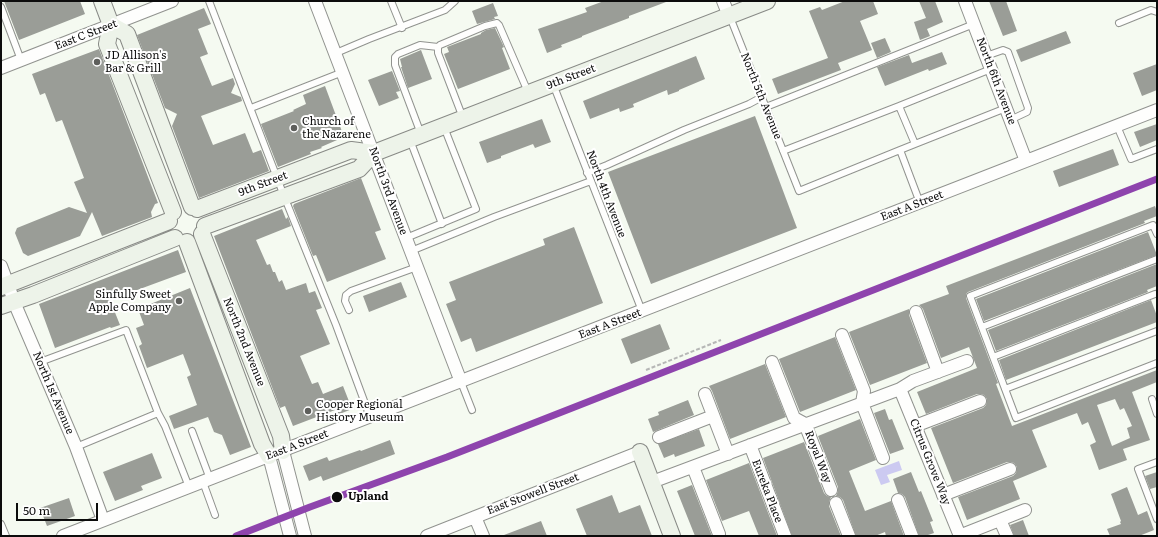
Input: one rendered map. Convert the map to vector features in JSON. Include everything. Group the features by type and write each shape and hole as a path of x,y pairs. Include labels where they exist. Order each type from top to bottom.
{"street":[{"path":"102,1 111,25 107,44 171,216 170,230 181,240"},
{"name":"East C Street","path":"1,68 172,1"},
{"name":"North 3rd Avenue","path":"315,1 461,382"},
{"name":"9th Street","path":"195,208 277,179 351,150 374,153 416,138 553,84 726,8 767,1"},
{"name":"North 6th Avenue","path":"965,1 1026,161"},
{"path":"8,304 181,240 195,240 203,230 204,218 195,208 127,34 111,25"},
{"name":"East A Street","path":"63,536 1157,110"},
{"name":"9th Street","path":"203,230 284,196 359,169 374,153"},
{"path":"4,286 171,216 183,206 195,208"},
{"name":"North 2nd Avenue","path":"181,240 262,444 276,453 281,436 203,230"},
{"name":"North 1st Avenue","path":"1,266 8,304 40,362 76,447 103,520"},
{"path":"916,312 938,372"},
{"path":"842,335 864,391 862,403 883,458"},
{"path":"652,482 862,403 900,388 913,381 967,361"},
{"path":"772,362 794,418 806,424"},
{"name":"Citrus Grove Way","path":"900,388 959,536"},
{"path":"705,394 728,454"},
{"path":"915,426 980,401"},
{"path":"659,438 713,416"},
{"name":"Royal Way","path":"806,424 831,490"},
{"name":"Eureka Place","path":"750,445 785,536"},
{"path":"640,452 672,536"},
{"name":"East Stowell Street","path":"427,536 640,452"},
{"path":"276,453 290,536"},
{"path":"276,453 305,536"},
{"path":"693,467 719,534"},
{"path":"943,495 1010,469"},
{"path":"898,500 912,536"},
{"path":"836,503 849,536"},
{"path":"959,536 1025,510"},
{"path":"475,517 483,536"},
{"path":"1000,520 1006,536"}],"lane":[{"path":"209,1 277,179 336,325 370,417"},
{"path":"391,1 402,28"},
{"path":"336,53 445,10 455,1"},
{"path":"1,7 21,60"},
{"name":"North 5th Avenue","path":"726,8 799,191 900,150"},
{"path":"1119,23 1151,10 1157,12"},
{"path":"442,224 395,65 395,57 398,54 420,45 438,46 485,26 497,23 502,28 529,94"},
{"path":"766,107 974,24"},
{"path":"438,46 438,53 463,119"},
{"path":"986,56 1003,50 1008,52 1028,108 1027,112 1010,120"},
{"path":"783,151 991,69"},
{"path":"250,108 343,72"},
{"name":"North 4th Avenue","path":"553,84 642,311"},
{"path":"587,172 607,165 762,97"},
{"path":"899,106 915,144"},
{"path":"920,203 900,150 1006,108"},
{"path":"1117,126 1131,159 1157,149"},
{"path":"406,238 476,210 444,127"},
{"path":"411,251 494,217 591,181"},
{"path":"1157,234 1153,225 970,296 1016,418 1157,363"},
{"path":"982,327 1157,259"},
{"path":"349,310 345,300 346,295 351,291 417,267"},
{"path":"993,356 1156,296"},
{"path":"40,362 126,330 158,413 165,426 189,487"},
{"path":"1005,389 1157,331"},
{"path":"461,382 472,410"},
{"path":"1152,399 1157,414"},
{"path":"76,447 158,413"},
{"path":"192,431 215,515"},
{"path":"1157,462 1138,469 1157,519"},
{"path":"1,524 6,536"}],"path":[{"path":"646,370 721,340"}],"water":[{"path":"899,461 902,470 887,475 890,482 881,485 875,470"}],"building":[{"path":"4,1 80,1 85,14 19,40"},
{"path":"604,1 666,2 561,45 562,47 547,53 538,29 587,12 585,8"},
{"path":"845,1 873,1 878,14 860,21 872,50 838,63 841,70 778,94 772,79 828,58 809,11 820,7 822,10"},
{"path":"919,1 935,1 943,22 927,29 930,36 920,40 914,22 926,18"},
{"path":"989,1 1006,1 1017,31 1003,36"},
{"path":"493,3 498,16 494,17 495,19 477,24 472,11"},
{"path":"204,8 211,24 198,29 208,54 200,57 212,86 233,78 235,84 231,93 241,97 242,101 201,116 213,145 245,133 253,153 261,150 269,171 199,198 172,126 177,114 165,108 137,35"},
{"path":"495,28 504,47 502,48 510,69 458,89 444,54 449,52 447,47 481,34 486,30"},
{"path":"1066,31 1071,43 1021,62 1016,50"},
{"path":"885,38 891,52 877,58 871,43"},
{"path":"99,49 158,203 155,204 151,212 152,217 102,236 92,212 80,236 28,256 23,253 15,233 17,228 69,207 87,213 74,182 84,178 62,120 56,122 45,93 40,95 32,74"},
{"path":"421,50 432,79 408,88 400,59"},
{"path":"942,52 947,64 929,71 928,69 885,86 877,67 909,55 912,63"},
{"path":"696,56 705,79 668,95 667,90 633,104 634,107 620,112 619,108 590,119 583,101"},
{"path":"1157,64 1157,90 1142,96 1133,73"},
{"path":"392,71 400,91 396,92 399,98 379,106 368,80"},
{"path":"325,86 344,137 310,152 311,154 278,167 261,124 294,111 293,110 306,104 303,95"},
{"path":"755,116 797,228 651,284 608,172"},
{"path":"542,119 551,142 535,148 533,144 487,163 479,142"},
{"path":"1157,124 1157,140 1140,147 1134,132"},
{"path":"1113,149 1119,165 1059,187 1053,171"},
{"path":"361,178 381,230 375,232 386,259 327,282 316,255 313,256 293,206 294,204"},
{"path":"1155,206 1157,216 1144,221 1145,223 966,294 966,298 998,383 996,384 1012,426 1157,370 1157,382 1132,392 1150,440 1123,449 1127,460 1099,470 1090,445 1096,442 1088,422 1082,425 1077,413 1032,430 1047,467 1013,481 1020,499 967,520 958,497 1013,476 1016,473 1017,467 1014,463 1007,462 953,483 931,428 983,408 986,405 987,399 984,395 977,394 926,414 917,392 977,368 969,347 941,358 923,309 919,305 949,294 946,286","holes":["1115,399 1120,410 1124,408 1132,426 1127,428 1130,438 1112,446 1097,405"]},
{"path":"282,209 286,219 288,217 291,226 256,240 267,265 270,264 279,282 282,280 286,290 306,283 309,293 315,291 322,308 316,310 330,344 300,356 312,384 318,382 323,394 343,386 352,409 337,415 335,410 293,426 285,406 280,408 214,236"},
{"path":"574,227 603,303 476,352 471,338 461,342 446,304 456,300 449,282 545,245 543,239"},
{"path":"1148,232 1157,255 984,321 976,299"},
{"path":"178,250 186,272 110,300 120,325 110,327 55,348 39,304"},
{"path":"1157,264 1157,286 1147,290 1148,292 996,351 988,330"},
{"path":"401,282 407,297 369,312 363,296"},
{"path":"190,288 251,447 230,455 222,435 214,432 208,417 174,429 169,416 197,405 187,377 191,375 183,354 147,368 139,346 142,344 136,328 144,325 138,309"},
{"path":"1151,300 1157,316 1157,322 1006,380 999,360"},
{"path":"909,309 909,315 927,363 870,385 849,332"},
{"path":"660,324 670,349 631,364 621,339"},
{"path":"835,337 856,390 800,412 779,359"},
{"path":"765,364 786,417 730,439 709,386"},
{"path":"688,400 694,415 653,432 648,419 659,415 658,412"},
{"path":"885,409 889,420 892,419 904,449 890,454 874,413"},
{"path":"860,419 876,460 849,471 865,511 891,501 904,536 886,536 885,532 875,536 856,536 843,500 836,496 838,487 818,436"},
{"path":"699,429 705,446 675,457 674,454 664,458 658,444"},
{"path":"390,440 395,454 323,481 321,476 309,481 303,466 327,457 329,461"},
{"path":"804,442 824,493 831,497 829,506 841,536 792,536 763,458"},
{"path":"152,453 162,478 141,486 143,490 115,501 103,472"},
{"path":"749,463 777,536 759,536 749,511 722,521 706,480"},
{"path":"911,472 919,492 921,491 933,521 930,522 934,533 925,536 919,536 905,497 898,493 893,479"},
{"path":"1157,472 1157,487 1150,489 1145,476"},
{"path":"692,485 712,536 695,536 677,491"},
{"path":"1127,487 1138,515 1147,511 1154,530 1139,536 1110,536 1107,529 1121,524 1111,494"},
{"path":"612,495 619,513 640,505 652,536 587,536 576,509"},
{"path":"69,498 75,516 47,526 40,508"},
{"path":"1023,520 1029,536 1014,536 1010,525"},
{"path":"541,521 547,536 504,536 504,535"}],"transit line":[{"path":"236,536 310,507 447,457 1157,179"}],"place":[{"name":"JD Allison's Bar & Grill","path":"97,62"},
{"name":"Church of the Nazarene","path":"294,128"},
{"name":"Sinfully Sweet Apple Company","path":"179,301"},
{"name":"Cooper Regional History Museum","path":"308,411"},
{"name":"Upland","path":"337,497"}]}
